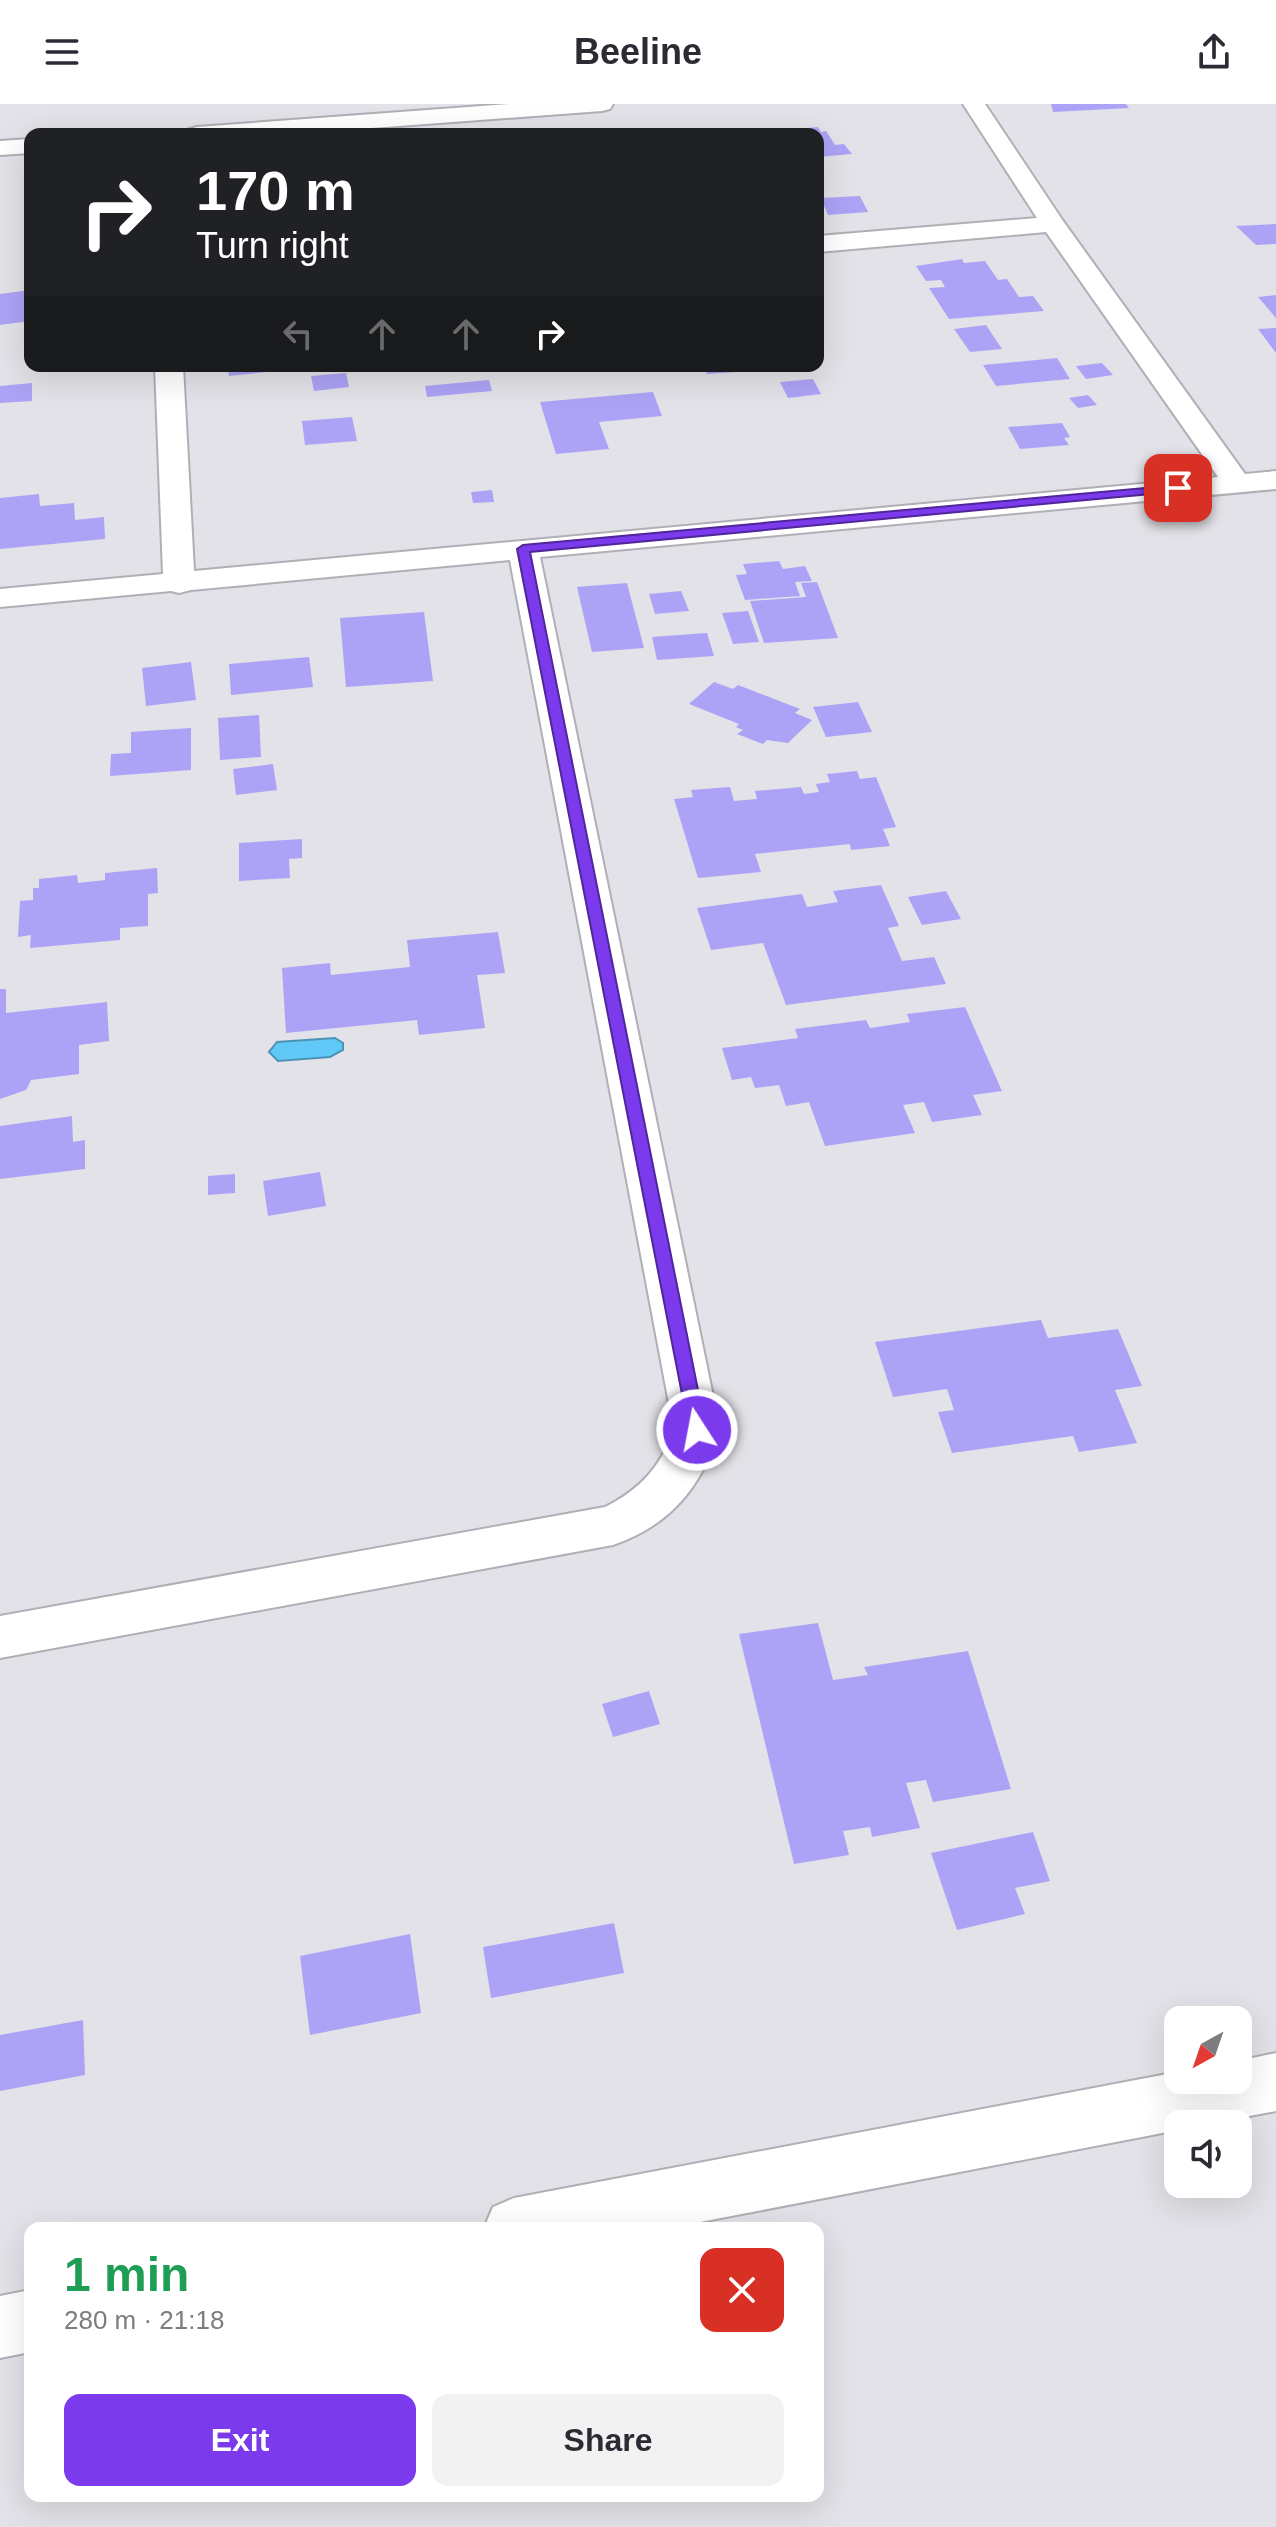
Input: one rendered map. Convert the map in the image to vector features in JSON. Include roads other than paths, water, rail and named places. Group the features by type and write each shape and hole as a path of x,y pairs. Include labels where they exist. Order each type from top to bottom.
{"street":[{"path":"278,128 602,104"},
{"path":"974,104 1053,224 1237,483"},
{"path":"0,148 24,146"},
{"path":"824,243 1053,224"},
{"path":"169,372 179,584"},
{"path":"0,598 179,584 1276,480"},
{"path":"0,1637 613,1525 646,1510 687,1462 697,1430 523,549"},
{"path":"545,2222 1276,2082"},
{"path":"0,2327 24,2322"}],"water":[{"path":"335,1038 343,1043 343,1050 330,1057 278,1061 269,1052 277,1042"}]}
